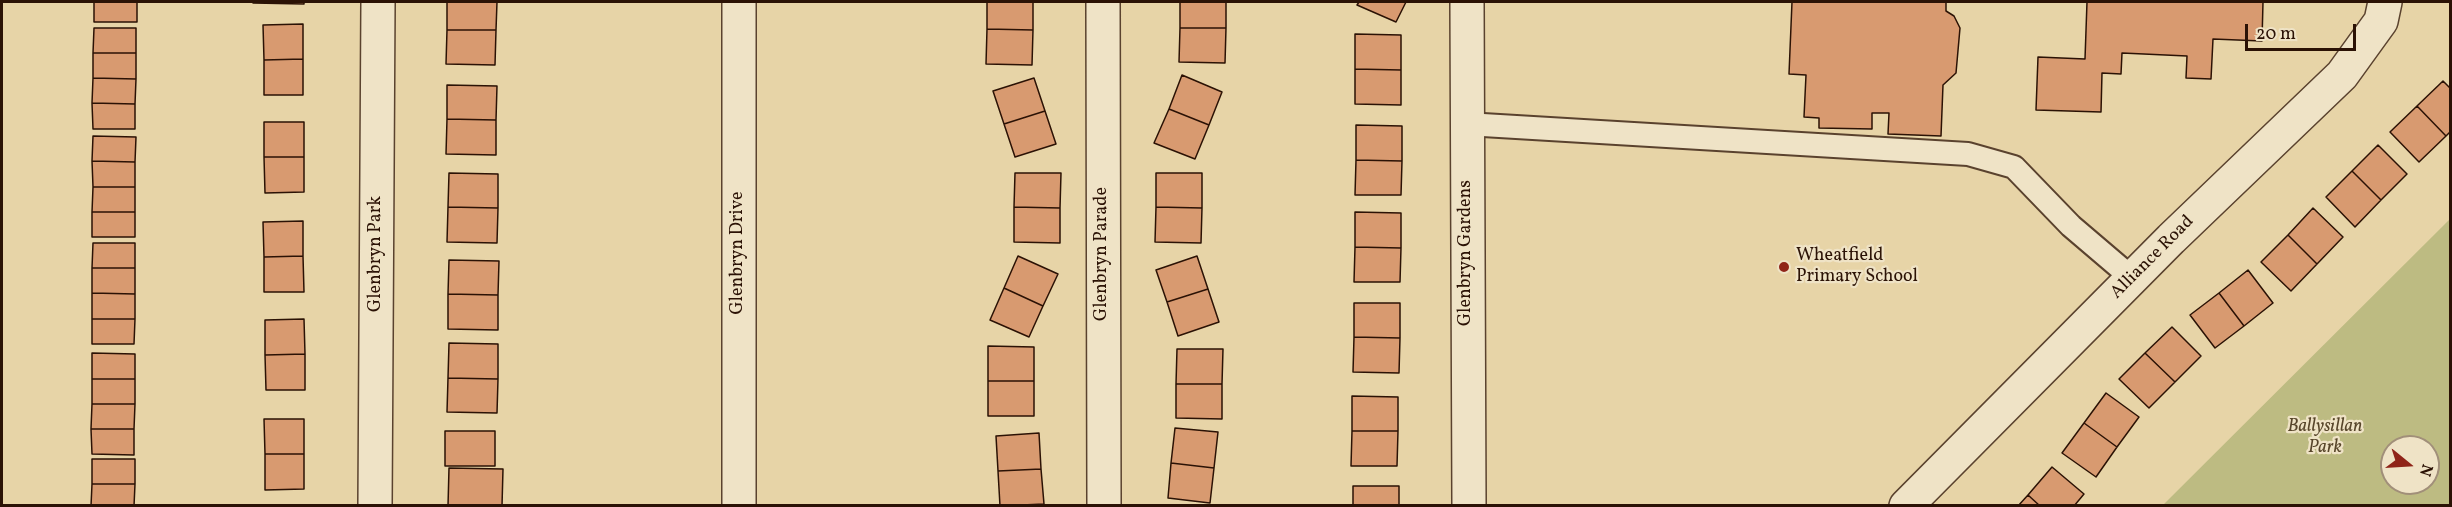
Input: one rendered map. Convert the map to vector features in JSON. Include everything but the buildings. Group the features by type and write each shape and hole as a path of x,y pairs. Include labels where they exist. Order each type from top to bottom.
{"street":[{"name":"Glenbryn Park","path":"375,506 378,2"},
{"name":"Glenbryn Drive","path":"739,506 740,2"},
{"name":"Glenbryn Parade","path":"1103,2 1104,506"},
{"name":"Glenbryn Gardens","path":"1467,2 1468,506"},
{"name":"Alliance Road","path":"1906,506 2132,279 2342,75 2381,21 2385,2"}],"lane":[{"path":"1466,124 1968,154 2013,166 2071,226 2132,279"}],"green space":[{"name":"Ballysillan Park","path":"2450,219 2450,505 2163,505"}],"place":[{"name":"Wheatfield Primary School","path":"1784,267"}]}
